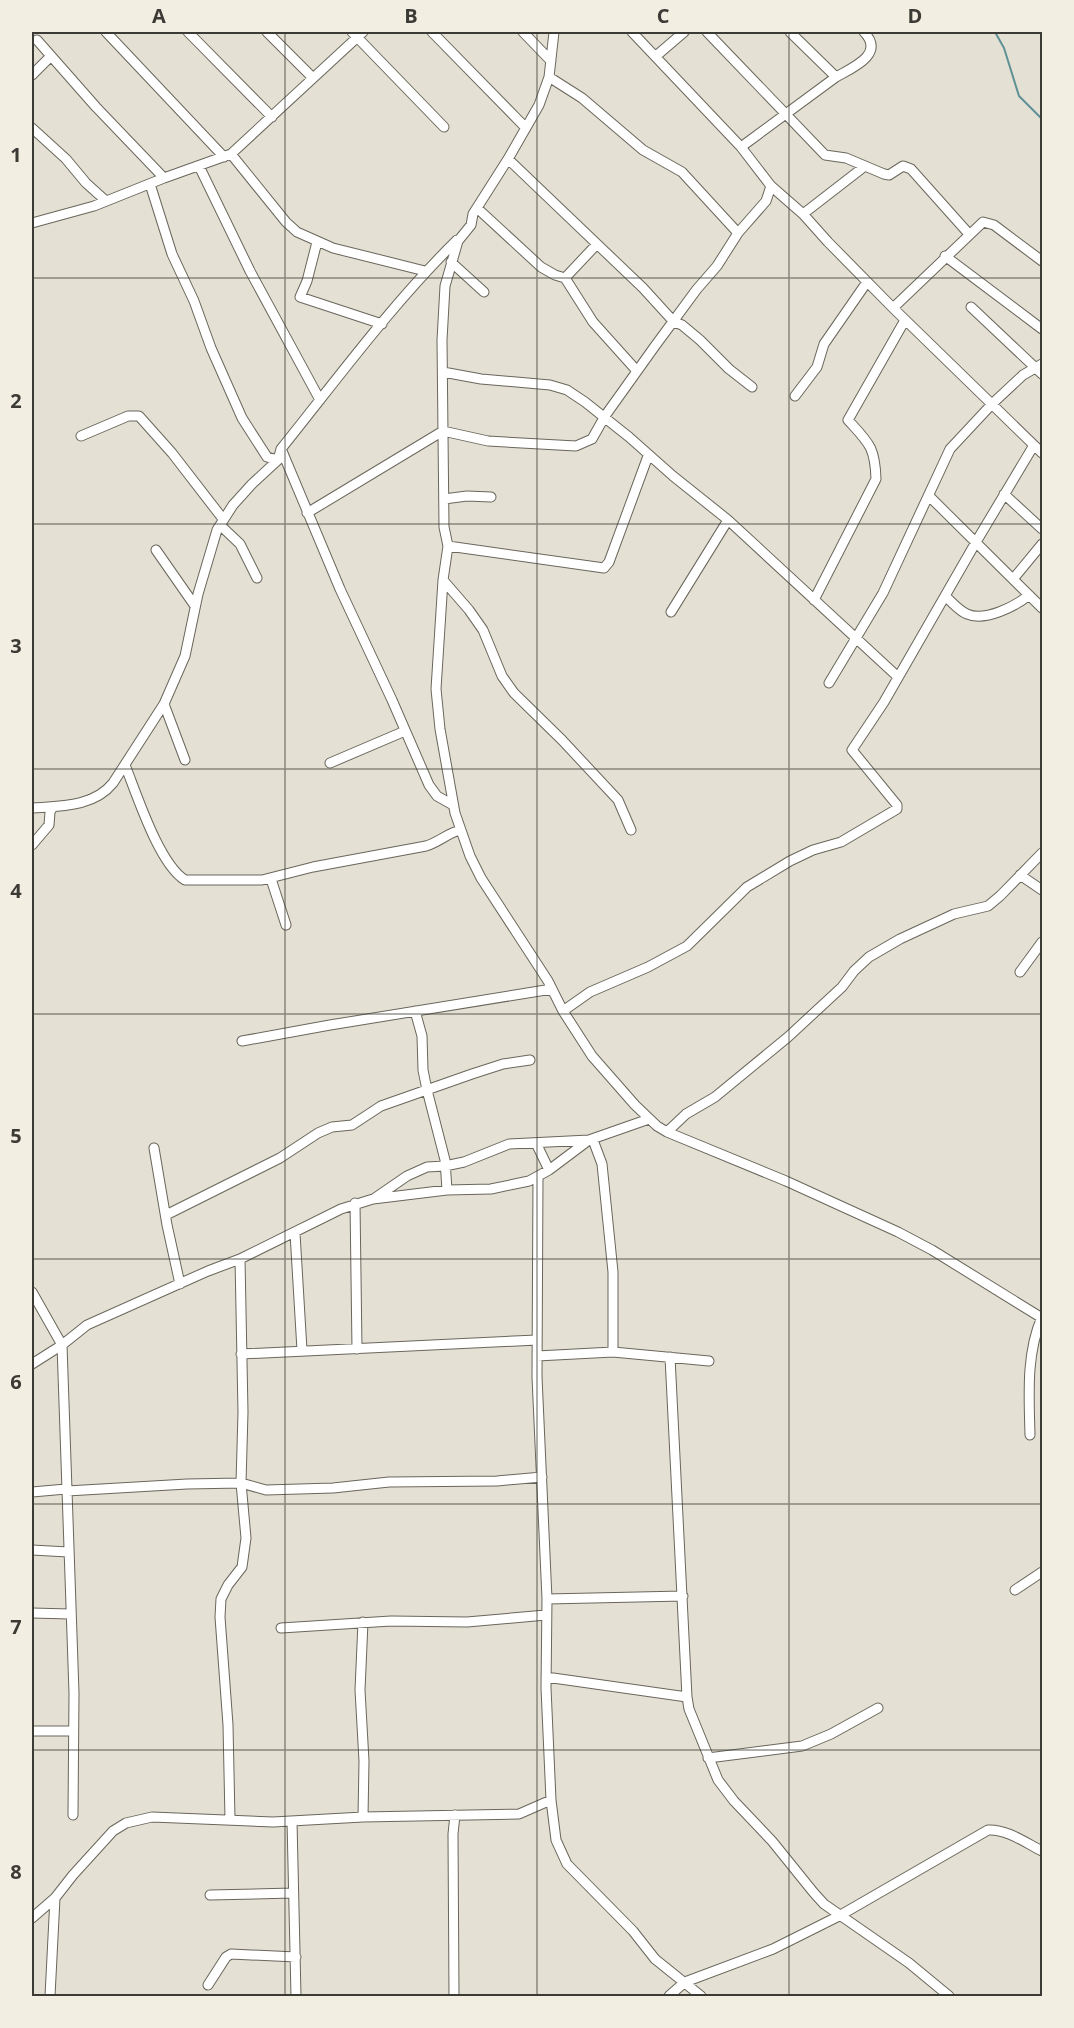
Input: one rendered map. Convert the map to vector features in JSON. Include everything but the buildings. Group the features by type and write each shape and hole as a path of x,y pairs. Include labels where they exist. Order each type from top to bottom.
{"street":[{"path":"106,32 228,156 297,232 317,242 425,271"},
{"path":"188,32 272,117"},
{"path":"267,32 313,78"},
{"path":"432,32 526,128"},
{"path":"523,32 551,61"},
{"path":"554,32 549,77 526,128 473,214 471,225 458,241 445,286 443,304 444,527 448,546 443,580 436,689 440,729 453,805 460,830 481,878 592,1056 649,1119 667,1132 786,1181 898,1232 932,1250 1042,1318 1036,1332 1032,1358 1029,1391 1030,1435"},
{"path":"632,32 741,147 771,186 803,214 892,308 1042,453"},
{"path":"656,56 684,32"},
{"path":"707,32 825,155 840,157 889,175 903,166 911,169 969,234"},
{"path":"790,32 836,77"},
{"path":"741,147 836,77 856,66 872,47 872,41 864,32"},
{"path":"32,223 64,216 228,156 313,78 357,33 444,127"},
{"path":"37,40 164,178"},
{"path":"32,75 51,56"},
{"path":"549,77 582,98 643,150 682,172 738,232"},
{"path":"32,128 66,159 86,183 106,201"},
{"path":"508,159 674,322 682,325 752,387"},
{"path":"199,166 250,271 320,400"},
{"path":"803,214 866,166"},
{"path":"150,184 159,219 179,272 194,301 211,348 242,418 267,457 278,460"},
{"path":"307,513 443,432 488,441 576,446 592,439 638,370 697,289 717,266 738,232 766,201 771,186"},
{"path":"477,208 541,267 565,278 593,322 638,370"},
{"path":"892,308 983,222 988,222 1042,261"},
{"path":"32,808 53,807 99,796 107,791 164,704 185,656 195,606 221,522 252,484 278,460 281,449 425,271 471,225"},
{"path":"317,242 307,281 300,297 382,324"},
{"path":"565,278 597,244"},
{"path":"945,256 1042,329"},
{"path":"451,262 484,292"},
{"path":"795,396 817,367 824,344 867,282"},
{"path":"829,683 883,593 950,449 992,404 1040,368 970,307"},
{"path":"814,600 876,479 875,457 869,443 848,420 904,320"},
{"path":"443,372 481,379 550,385 567,390 605,417 648,456 728,520 898,677"},
{"path":"81,436 128,416 139,416 172,453 221,522 240,544 257,578"},
{"path":"563,1011 590,992 648,967 687,946 747,887 813,850 842,842 897,809 897,805 852,750 898,677 1034,446"},
{"path":"281,449 307,513 432,792 453,805"},
{"path":"448,546 604,568 609,562 648,456"},
{"path":"1004,494 1042,529"},
{"path":"444,499 491,496"},
{"path":"929,496 1042,608"},
{"path":"671,612 728,520"},
{"path":"1014,578 1042,544"},
{"path":"156,550 195,606"},
{"path":"443,580 483,630 502,676 514,693 618,800 631,830"},
{"path":"945,596 972,616 1002,612 1029,595"},
{"path":"164,704 185,760"},
{"path":"330,763 405,730"},
{"path":"125,765 146,818 169,864 177,875 185,880 271,879 313,867 426,846 437,843 451,832 460,830"},
{"path":"32,845 49,825 50,812 53,807"},
{"path":"667,1132 686,1114 715,1097 788,1037 842,987 869,957 900,939 954,914 988,906 1042,853"},
{"path":"1020,875 1042,890"},
{"path":"271,879 286,925"},
{"path":"1020,972 1042,942"},
{"path":"242,1041 552,989"},
{"path":"416,1011 422,1036 423,1070 439,1134 447,1190"},
{"path":"166,1215 280,1158 318,1133 332,1127 352,1125 381,1106 503,1064 530,1060"},
{"path":"32,1364 62,1345 87,1325 240,1259 355,1203 447,1190 491,1189 521,1183 549,1170 591,1140 621,1127 649,1119"},
{"path":"373,1199 407,1176 427,1167 445,1167 508,1144 591,1140"},
{"path":"591,1140 602,1164 613,1272 614,1352"},
{"path":"536,1143 549,1170"},
{"path":"154,1148 180,1284"},
{"path":"538,1176 537,1356 547,1599 546,1677 551,1800 556,1839 567,1864 633,1931 655,1959 701,1996"},
{"path":"355,1203 357,1349"},
{"path":"295,1233 302,1350"},
{"path":"230,1819 228,1725 220,1617 221,1599 228,1585 242,1567 246,1538 242,1483 240,1259"},
{"path":"32,1292 62,1345 74,1693 74,1815"},
{"path":"241,1354 537,1340"},
{"path":"537,1356 614,1352 709,1360"},
{"path":"670,1358 688,1709 708,1758 725,1791 772,1841 824,1904 909,1964 949,1996"},
{"path":"32,1492 242,1483 266,1490 333,1488 389,1482 497,1481 542,1477"},
{"path":"32,1550 68,1552"},
{"path":"1015,1590 1042,1572"},
{"path":"547,1599 683,1596"},
{"path":"32,1613 70,1614"},
{"path":"281,1628 363,1622 423,1620 455,1622 546,1615"},
{"path":"363,1622 360,1690 364,1761 363,1816"},
{"path":"546,1677 687,1697"},
{"path":"708,1758 802,1746 831,1734 878,1708"},
{"path":"32,1731 73,1731"},
{"path":"32,1918 55,1898 113,1831 126,1823 152,1817 292,1821 363,1816 519,1814 551,1800"},
{"path":"454,1996 453,1834 455,1815"},
{"path":"292,1821 296,1996"},
{"path":"669,1996 685,1982 773,1949 839,1916 988,1830 1009,1834 1042,1851"},
{"path":"210,1895 293,1893"},
{"path":"50,1996 55,1898"},
{"path":"208,1985 226,1957 231,1954 296,1957"}],"waterway":[{"path":"995,32 1004,48 1019,96 1042,119"}]}
